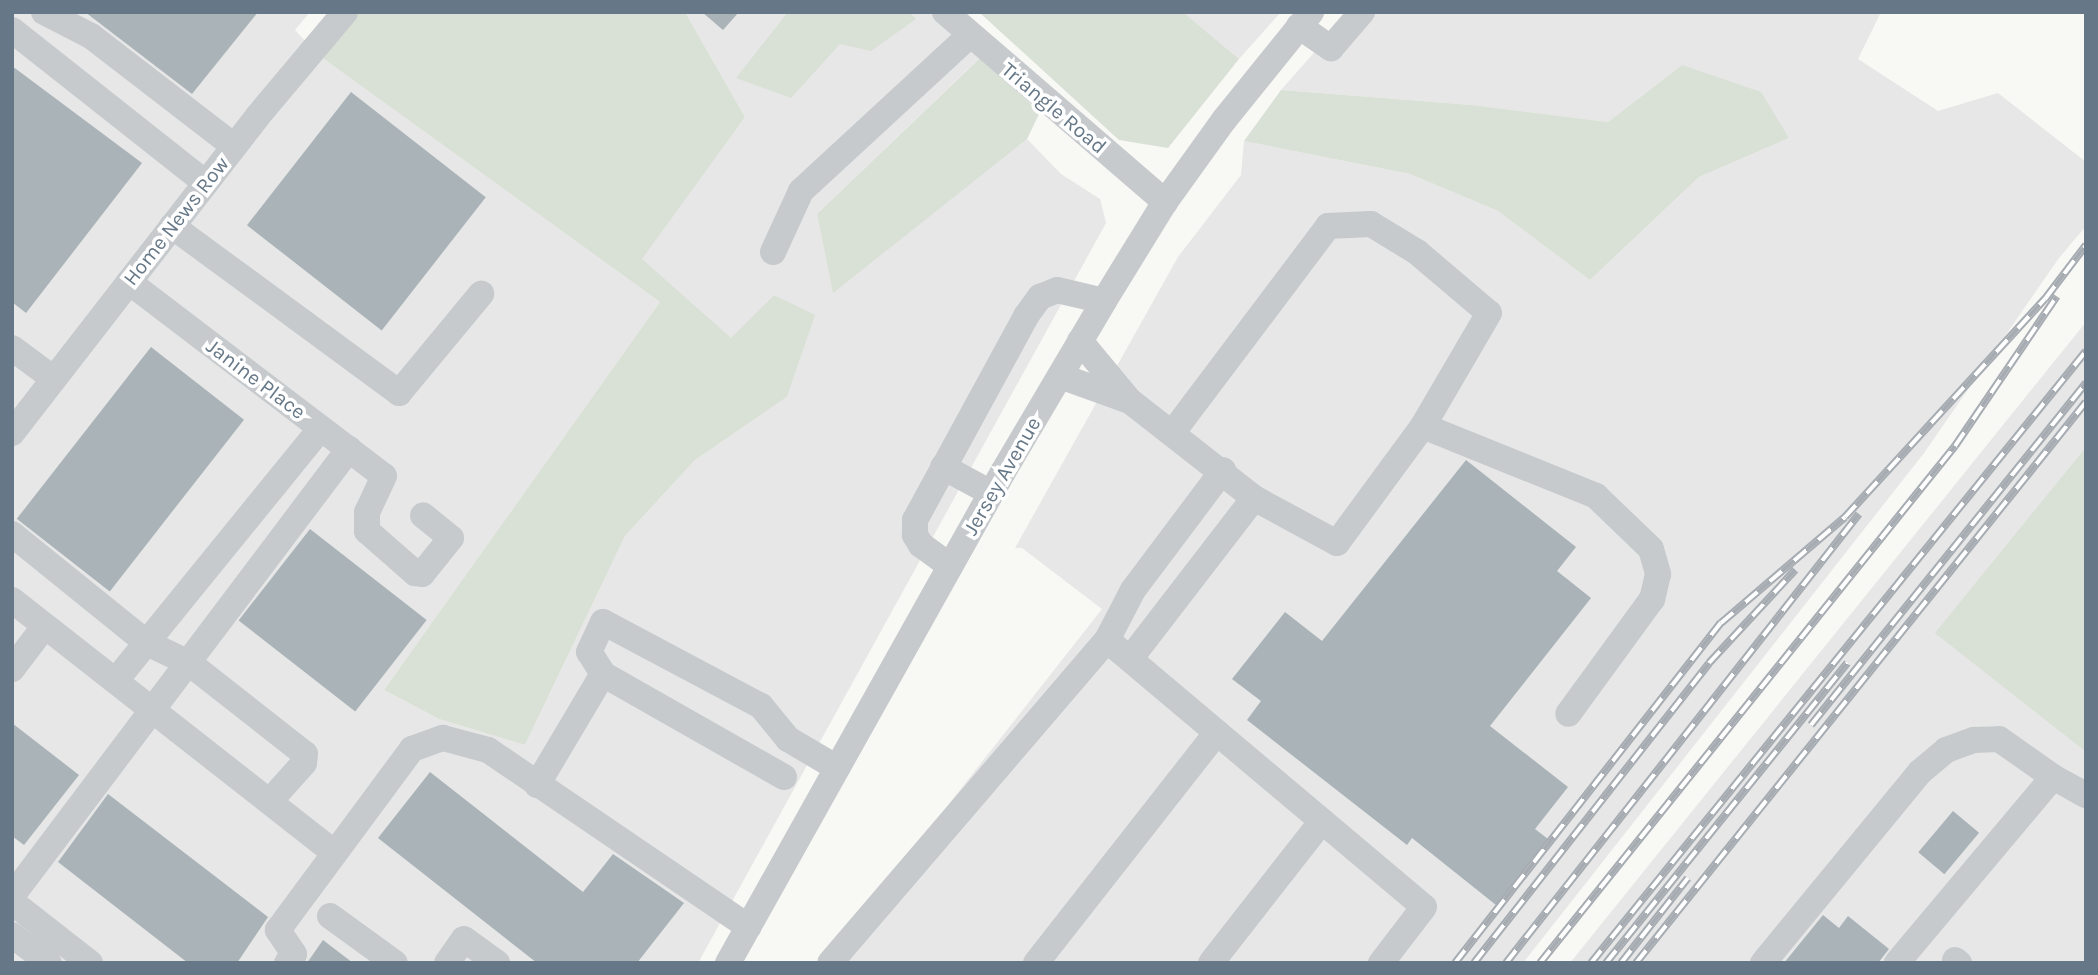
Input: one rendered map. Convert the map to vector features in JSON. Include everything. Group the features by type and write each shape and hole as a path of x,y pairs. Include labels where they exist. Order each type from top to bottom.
{"street":[{"path":"44,12 91,36 234,146"},
{"name":"Home News Row","path":"12,433 234,146 345,12"},
{"name":"Triangle Road","path":"945,12 1166,202"},
{"path":"1306,19 1331,48 1362,12"},
{"name":"Jersey Avenue","path":"728,963 991,493 1104,301 1166,202 1306,19"},
{"path":"12,30 206,183"},
{"path":"773,251 801,191 970,35"},
{"path":"1080,341 1130,401 1223,470 1254,498 1337,543 1423,426 1489,313 1416,253 1371,224 1328,226 1173,432"},
{"path":"172,226 399,393 481,294"},
{"name":"Janine Place","path":"129,282 384,476 367,512 367,531 415,573 422,574 452,538 423,514"},
{"path":"950,566 915,535 915,520 1040,297 1069,290 1104,301"},
{"path":"12,348 54,379"},
{"path":"1060,376 1130,401"},
{"path":"1423,426 1596,496 1651,549 1658,574 1652,599 1568,714"},
{"path":"117,679 321,428"},
{"path":"12,896 155,710 349,449"},
{"path":"943,467 991,493"},
{"path":"830,963 1107,640 1133,590 1223,470"},
{"path":"1130,659 1254,498"},
{"path":"12,534 147,643 189,663 305,754 304,763 270,801"},
{"path":"12,600 117,679 334,852"},
{"path":"783,777 603,674 589,652 603,622 761,706 788,739 837,768"},
{"path":"12,669 44,626"},
{"path":"1107,640 1424,907 1381,963"},
{"path":"537,785 603,674"},
{"path":"1036,963 1217,732"},
{"path":"287,963 294,954 278,930 412,749 443,738 488,750 748,927"},
{"path":"1763,963 1920,772 1945,750 1973,740 1999,739 2053,777 2084,794"},
{"path":"1897,963 2053,777"},
{"path":"1211,963 1322,821"},
{"path":"12,902 90,963"},
{"path":"330,916 395,963"},
{"path":"12,934 49,963"},
{"path":"447,963 464,939 492,959"}],"shaded area":[{"path":"12,12 310,12 295,30 317,54 660,302 384,690 439,719 525,745 625,536 695,460 787,397 814,316 774,295 731,339 641,259 745,117 685,12 954,12 993,45 817,214 833,292 1027,139 1061,174 1100,199 1106,223 698,963 12,963"},
{"path":"352,12 685,12 745,117 642,259 731,338 774,295 815,315 787,397 695,460 625,536 525,745 439,719 384,690 660,302 317,54"},
{"path":"788,12 909,12 916,19 871,51 840,44 791,98 736,78"},
{"path":"979,12 1183,12 1239,59 1168,148 1119,140"},
{"path":"1183,12 1281,12 1239,59"},
{"path":"1350,12 1881,12 1858,59 1938,111 1998,93 2086,162 2086,226 2059,258 1924,453 1523,963 824,963 1102,609 1022,548 1015,548 1178,257 1241,175 1244,141 1410,174 1498,211 1590,280 1699,177 1789,138 1682,65 1608,122 1472,105 1281,90"},
{"path":"980,58 1040,112 1027,139 833,293 817,214"},
{"path":"1682,65 1761,92 1789,138 1699,177 1590,280 1498,211 1410,174 1244,141 1281,90 1472,105 1608,122"},
{"path":"2086,322 2086,447 1936,633 2086,752 2086,963 1570,963"},
{"path":"2086,447 2086,752 1935,633"}],"building":[{"path":"85,12 258,12 192,94"},
{"path":"702,12 739,12 723,30"},
{"path":"12,66 142,163 26,313 12,302"},
{"path":"351,92 486,197 382,330 247,225"},
{"path":"151,347 244,420 110,591 17,519"},
{"path":"1466,460 1576,547 1557,571 1591,598 1490,726 1568,787 1535,829 1548,839 1496,905 1412,838 1407,845 1247,720 1261,701 1232,679 1285,612 1322,641"},
{"path":"310,529 427,620 355,712 239,620"},
{"path":"12,723 79,775 24,845 12,836"},
{"path":"430,772 583,892 613,854 684,903 637,963 537,963 378,838"},
{"path":"108,794 268,917 237,963 188,963 58,862"},
{"path":"1953,811 1979,833 1944,874 1918,852"},
{"path":"1823,915 1839,928 1848,916 1889,949 1878,963 1784,963"},
{"path":"323,940 353,963 307,963"}],"railway":[{"path":"1455,963 1721,623 1845,517 2045,299 2086,245"},
{"path":"1540,963 1955,446 2057,296"},
{"path":"1591,963 2086,351"},
{"path":"1811,725 2086,383"},
{"path":"1636,963 2086,402"},
{"path":"1506,963 1859,514"},
{"path":"1474,963 1709,663 1795,570"},
{"path":"1606,963 1847,663"},
{"path":"1621,963 1688,878"}]}
